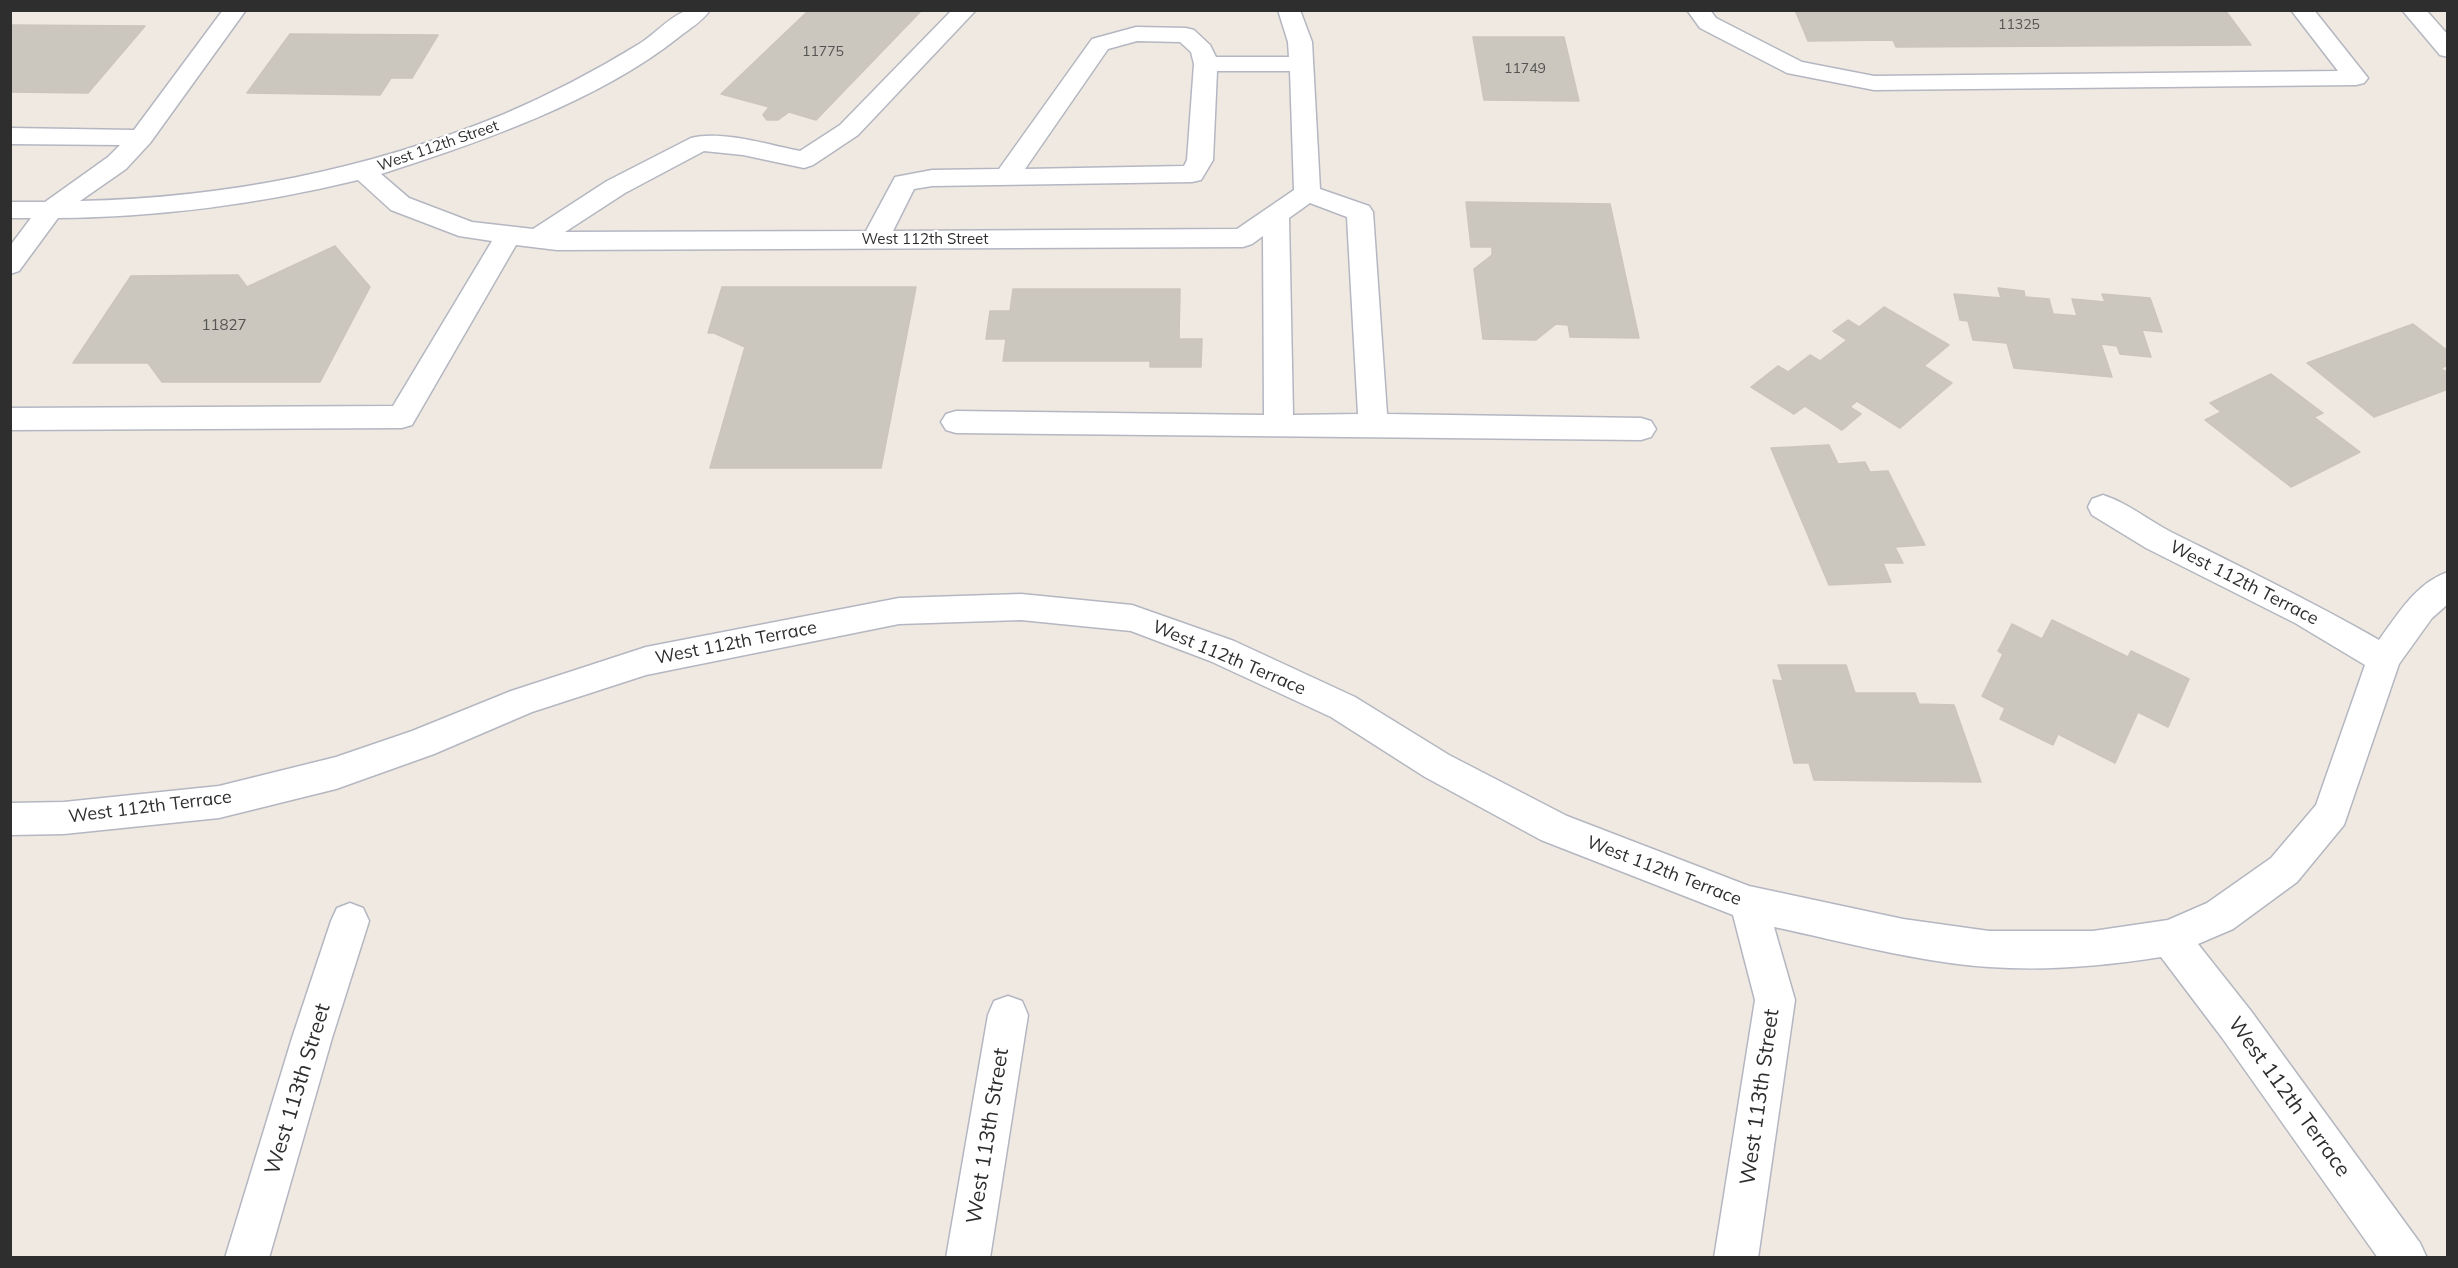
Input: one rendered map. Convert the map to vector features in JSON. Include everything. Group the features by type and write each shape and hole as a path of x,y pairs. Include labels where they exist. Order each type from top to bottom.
{"street":[{"path":"10,265 51,210 117,163 141,138 236,10"},
{"name":"West 112th Street","path":"10,210 104,210 202,202 314,183 363,171 470,137 576,91 650,48 699,10"},
{"path":"537,239 616,187 700,143 743,147 804,160 849,130 964,10"},
{"path":"1289,10 1300,42 1307,193 1360,212 1373,425"},
{"path":"1698,10 1708,23 1795,68 1874,83 2356,78 2302,10"},
{"path":"2413,10 2448,50"},
{"path":"875,240 904,183 932,178 1006,177 1192,174 1200,160 1206,64 1202,50 1186,35 1136,34 1100,44 1006,177"},
{"path":"1206,64 1301,64"},
{"path":"10,136 141,138"},
{"name":"West 112th Street","path":"363,171 400,204 468,230 557,241 1243,238 1307,193"},
{"path":"1276,216 1279,426"},
{"path":"10,418 402,417 508,236"},
{"path":"956,422 1641,429"},
{"name":"West 112th Terrace","path":"2103,507 2157,539 2307,614 2384,659"},
{"name":"West 112th Terrace","path":"10,819 64,818 219,802 336,773 422,743 523,700 646,661 899,611 1021,607 1132,618 1222,651 1343,707 1437,766 1554,828 1749,904 1903,937 1989,949 2093,949 2170,938 2220,916 2284,870 2331,814 2384,659 2420,609 2448,585"},
{"name":"West 113th Street","path":"1736,1257 1774,1000 1749,904"},
{"name":"West 113th Street","path":"247,1257 312,1038 351,921"},
{"name":"West 112th Terrace","path":"2170,938 2237,1025 2406,1257"},
{"name":"West 113th Street","path":"968,1257 1008,1015"}],"building":[{"path":"809,10 922,10 816,120 789,112 778,120 767,120 763,115 769,107 721,94"},
{"path":"1795,10 2225,10 2251,45 1896,47 1893,40 1808,41"},
{"path":"10,25 145,26 88,93 10,92"},
{"path":"290,34 438,35 412,78 391,78 380,95 247,93"},
{"path":"1473,37 1564,37 1579,101 1484,100"},
{"path":"1466,202 1610,204 1639,338 1570,337 1568,325 1556,324 1536,340 1483,339 1474,269 1492,255 1492,247 1471,247"},
{"path":"335,246 370,287 320,382 162,382 148,363 73,363 131,276 238,275 247,287"},
{"path":"722,287 916,287 881,468 710,468 745,347 714,333 708,333"},
{"path":"1998,288 2024,291 2025,297 2049,299 2053,314 2077,316 2072,299 2105,302 2102,294 2150,298 2162,332 2142,330 2151,357 2120,354 2117,346 2101,344 2112,377 2014,368 2007,343 1973,340 1968,321 1960,320 1954,294 2001,298"},
{"path":"1013,289 1180,289 1179,339 1202,339 1201,367 1150,367 1150,361 1003,361 1006,339 986,339 990,311 1010,311"},
{"path":"1884,307 1949,345 1924,366 1952,383 1900,428 1857,401 1850,407 1861,414 1842,430 1805,406 1794,414 1751,387 1778,366 1788,372 1810,355 1820,361 1847,340 1833,331 1848,320 1859,327"},
{"path":"2413,324 2448,351 2448,365 2441,368 2448,373 2448,389 2374,417 2307,363"},
{"path":"2271,374 2323,413 2314,417 2360,452 2291,487 2205,420 2221,412 2210,403"},
{"path":"1829,445 1838,464 1865,462 1870,472 1888,471 1925,545 1895,547 1903,563 1883,563 1891,582 1829,585 1771,448"},
{"path":"2052,620 2128,657 2131,651 2189,679 2168,727 2138,712 2115,763 2058,734 2053,745 2000,719 2005,708 1982,696 2003,654 1998,651 2012,624 2042,639"},
{"path":"1778,665 1846,665 1855,693 1915,693 1919,704 1954,705 1981,782 1814,780 1809,763 1794,763 1773,680 1783,681"}]}
